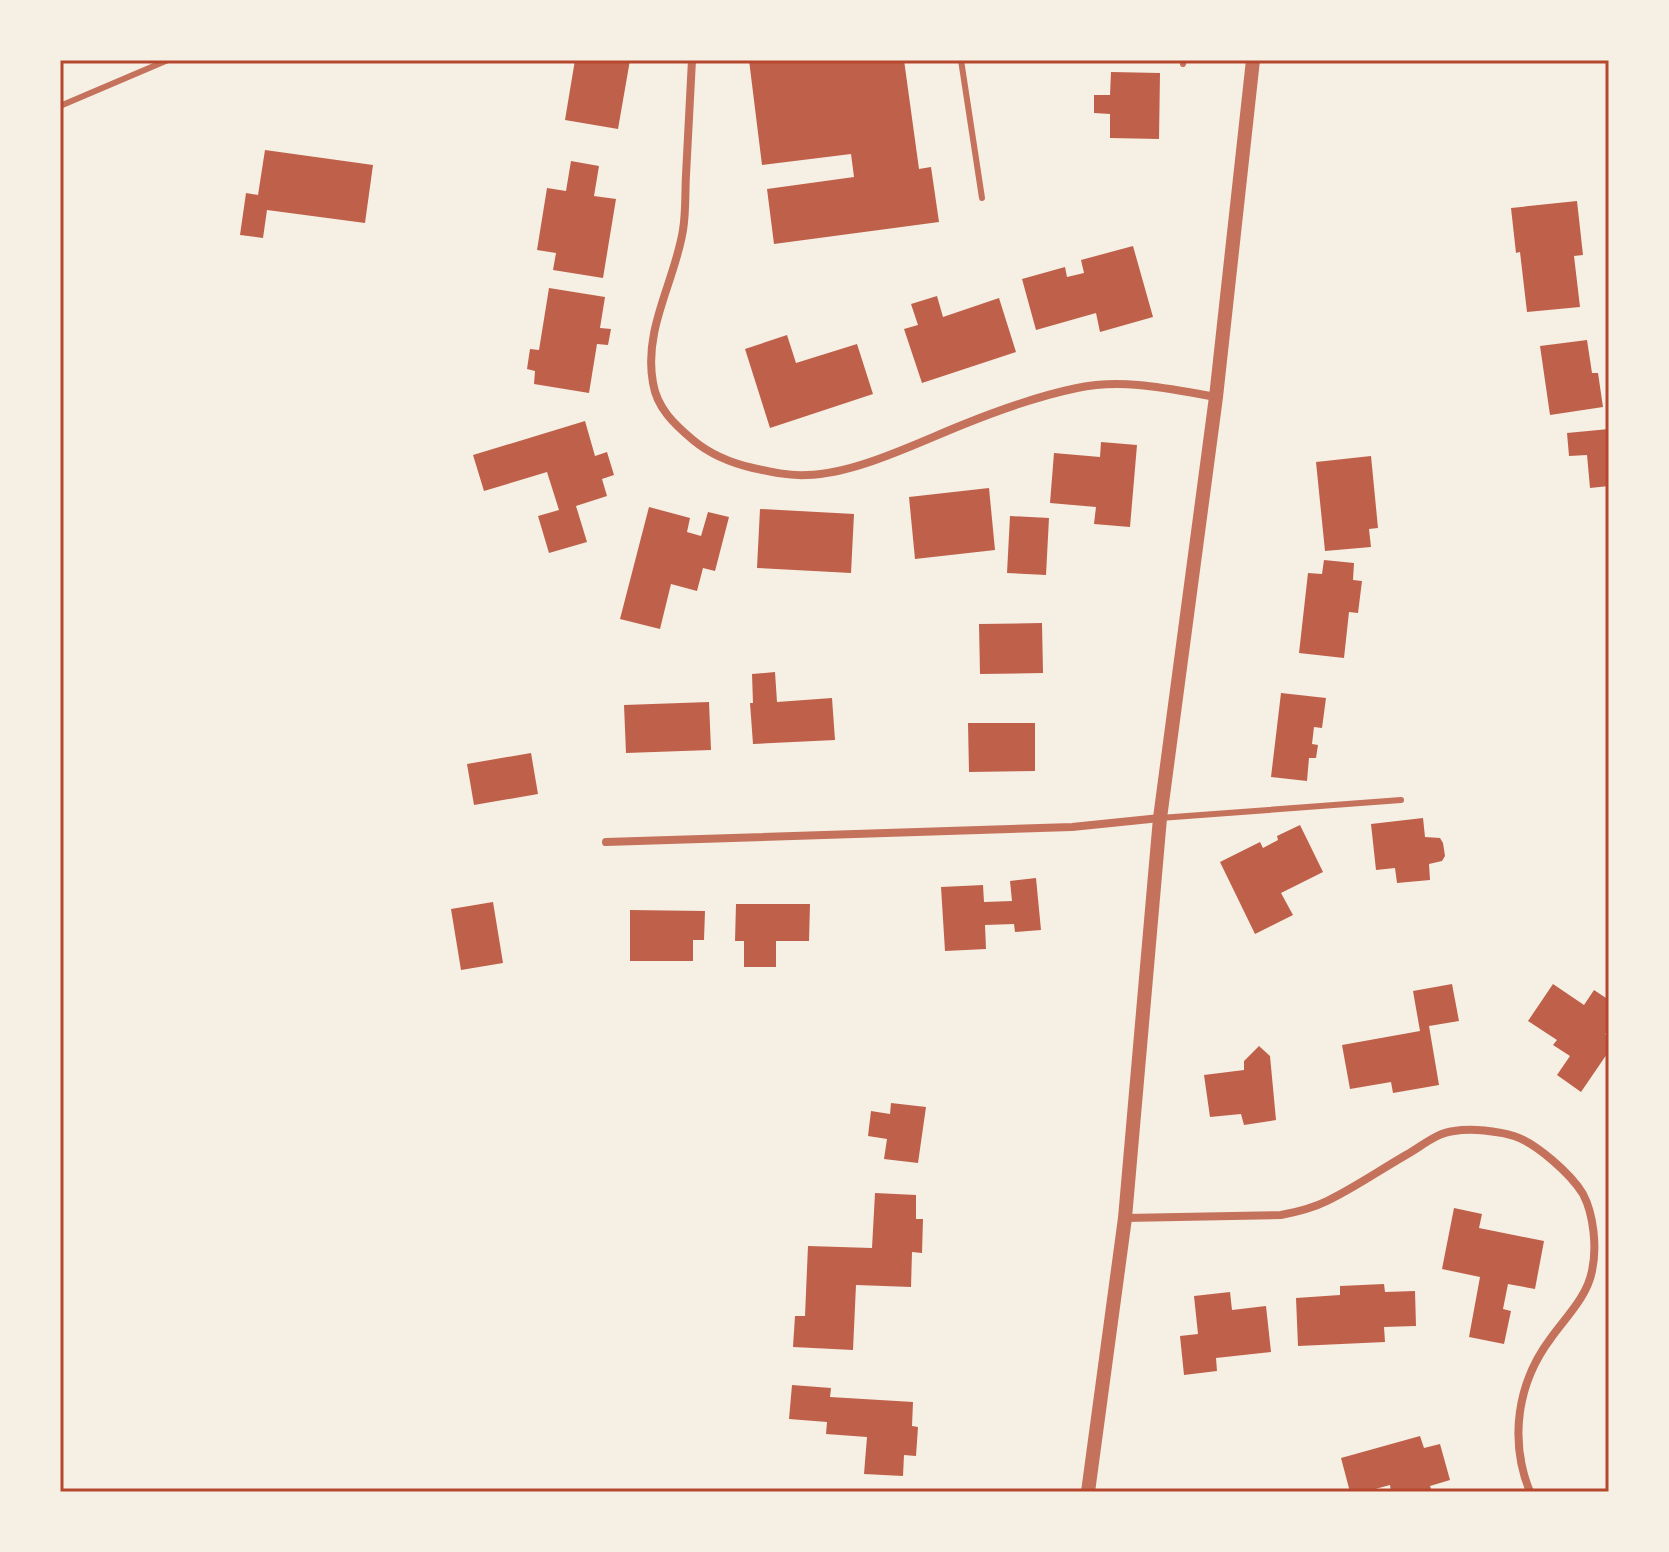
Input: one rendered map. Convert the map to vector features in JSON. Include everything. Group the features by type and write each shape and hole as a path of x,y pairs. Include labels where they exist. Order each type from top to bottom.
{"street":[{"path":"692,60 683,230 654,325 650,357 653,384 662,409 705,450 733,464 773,473 828,473 875,460 1005,408 1079,388 1112,384 1152,386 1216,397"},
{"path":"1088,1492 1125,1218 1160,818 1216,397 1253,60"},
{"path":"606,842 1072,827 1160,818"},
{"path":"1125,1218 1281,1215 1302,1210 1327,1201 1429,1140 1453,1131 1516,1136 1539,1150 1572,1178 1584,1197 1592,1223 1594,1246 1592,1271 1584,1292 1548,1341 1530,1373 1521,1401 1518,1426 1520,1454 1530,1492"}],"lane":[{"path":"60,106 168,60"},
{"path":"961,60 982,198"},
{"path":"1160,818 1401,800"}],"building":[{"path":"575,60 630,60 618,129 565,120"},
{"path":"749,60 904,60 919,169 931,167 939,222 774,244 767,189 854,177 851,154 762,165"},
{"path":"1111,72 1160,73 1159,139 1110,138 1110,114 1094,113 1094,95 1110,95"},
{"path":"265,150 373,165 365,223 267,210 263,238 240,235 246,193 258,195"},
{"path":"571,161 599,166 594,196 616,199 603,278 553,270 556,253 537,250 547,188 566,191"},
{"path":"1577,201 1583,255 1574,256 1580,307 1527,312 1511,208"},
{"path":"1133,246 1153,317 1100,332 1096,313 1036,330 1022,279 1065,267 1067,277 1084,273 1081,260"},
{"path":"549,288 605,297 600,328 611,329 608,345 597,344 589,393 534,384 535,371 527,369 530,349 539,350"},
{"path":"937,296 943,317 999,298 1016,352 922,383 904,329 918,325 911,304"},
{"path":"787,335 796,363 857,344 873,394 770,428 745,349"},
{"path":"1587,340 1592,373 1598,373 1603,407 1550,415 1540,346"},
{"path":"585,421 595,456 607,452 614,475 602,479 607,496 576,506 587,542 549,553 538,516 559,510 547,472 484,491 473,455"},
{"path":"1609,429 1609,486 1590,488 1587,455 1569,456 1567,433"},
{"path":"1101,442 1137,445 1130,527 1094,524 1096,507 1050,503 1054,453 1100,457"},
{"path":"1371,456 1378,528 1369,529 1371,547 1325,551 1316,462"},
{"path":"989,488 995,550 915,559 909,497"},
{"path":"649,507 690,518 687,532 701,536 708,512 729,517 715,571 703,568 697,591 671,584 660,629 620,619"},
{"path":"760,509 854,514 851,573 757,568"},
{"path":"1010,516 1049,518 1046,575 1007,573"},
{"path":"1324,560 1354,563 1353,580 1362,581 1358,613 1349,612 1344,658 1299,653 1308,573 1322,574"},
{"path":"1042,623 1043,673 980,674 979,624"},
{"path":"775,672 777,702 832,698 835,740 753,744 750,703 753,703 752,674"},
{"path":"1281,693 1326,698 1322,728 1314,727 1312,744 1318,745 1316,758 1309,758 1307,781 1271,777"},
{"path":"709,702 711,750 626,753 624,705"},
{"path":"968,723 1035,723 1035,771 969,772"},
{"path":"531,753 538,794 474,805 467,764"},
{"path":"1423,818 1425,837 1440,838 1445,856 1442,861 1429,864 1430,880 1397,883 1395,868 1376,870 1371,824"},
{"path":"1300,825 1323,872 1281,893 1293,915 1255,934 1220,862 1260,842 1263,848 1278,840 1277,836"},
{"path":"1036,878 1041,930 1015,932 1014,924 985,925 986,949 945,951 941,887 983,885 984,902 1012,901 1010,881"},
{"path":"493,902 503,963 461,970 451,909"},
{"path":"736,904 810,904 809,941 776,941 776,967 744,967 744,941 735,941"},
{"path":"630,910 705,911 704,940 693,940 693,961 630,961"},
{"path":"1452,984 1459,1021 1429,1026 1439,1085 1393,1093 1391,1082 1350,1089 1342,1045 1420,1031 1413,991"},
{"path":"1553,984 1584,1005 1594,990 1609,1000 1609,1029 1605,1034 1609,1037 1609,1051 1581,1092 1557,1075 1570,1056 1553,1045 1557,1040 1528,1021"},
{"path":"1259,1046 1270,1056 1276,1120 1244,1125 1241,1114 1210,1117 1204,1075 1244,1070 1244,1061"},
{"path":"891,1103 926,1107 918,1163 884,1159 887,1139 868,1136 871,1111 890,1114"},
{"path":"875,1193 916,1195 916,1219 923,1219 922,1253 912,1252 911,1287 856,1285 853,1350 793,1347 795,1316 805,1316 808,1246 872,1248"},
{"path":"1454,1208 1482,1214 1479,1228 1544,1241 1535,1289 1508,1284 1503,1309 1511,1311 1504,1344 1469,1337 1480,1277 1442,1269"},
{"path":"1384,1284 1385,1292 1415,1291 1416,1326 1384,1327 1385,1342 1298,1346 1296,1298 1340,1295 1340,1286"},
{"path":"1230,1292 1232,1310 1266,1306 1271,1352 1216,1358 1217,1371 1184,1375 1180,1336 1198,1334 1194,1296"},
{"path":"792,1385 831,1388 830,1397 913,1402 912,1426 918,1427 916,1456 904,1455 903,1476 864,1474 867,1437 826,1434 827,1422 789,1419"},
{"path":"1420,1436 1424,1448 1440,1444 1450,1480 1430,1486 1432,1492 1391,1492 1390,1485 1364,1492 1350,1492 1341,1458"}]}
